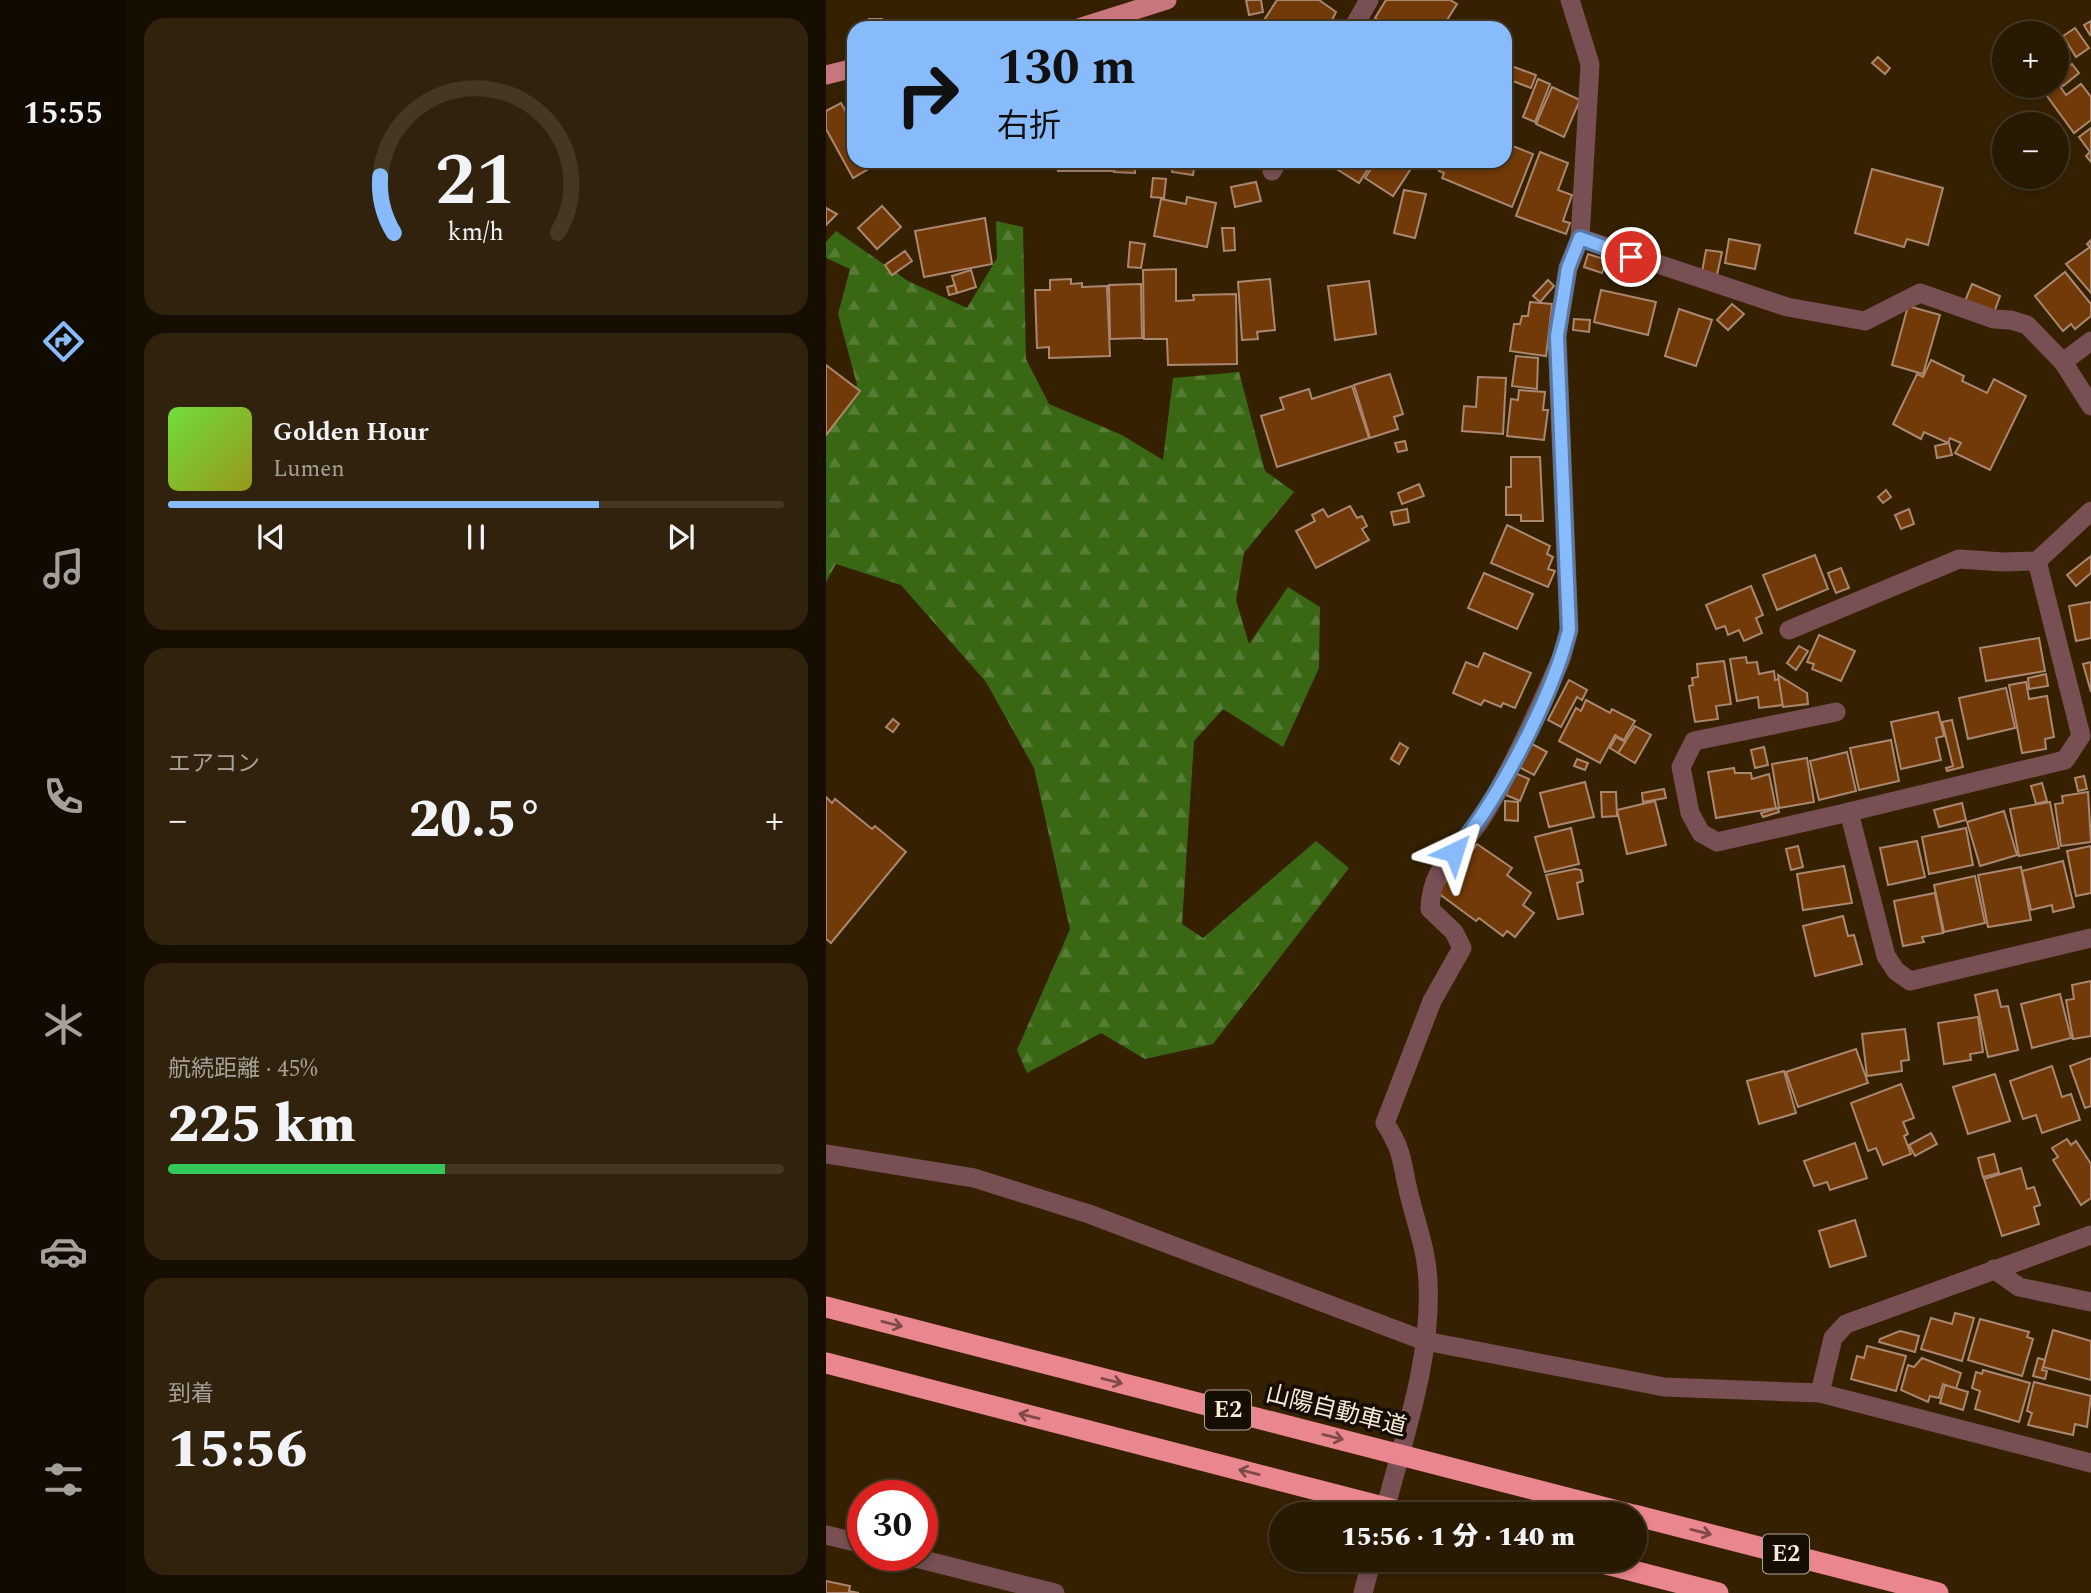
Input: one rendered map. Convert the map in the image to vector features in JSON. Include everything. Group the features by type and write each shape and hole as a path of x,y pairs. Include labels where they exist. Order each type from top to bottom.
{"highway":[{"name":"山陽自動車道","path":"826,1307 1582,1502"},
{"name":"E2","path":"826,1363 1364,1502"},
{"name":"E2","path":"1647,1518 1938,1593"},
{"path":"1637,1572 1718,1593"}],"main road":[{"path":"1100,21 1167,0"},
{"path":"826,75 847,70"}],"street":[{"path":"1357,21 1369,0"},
{"path":"1387,1502 1423,1363 1429,1284 1424,1248 1409,1196 1401,1146 1385,1123 1432,1001 1462,948 1454,932 1430,909 1430,891 1440,868 1481,820 1556,669 1569,630 1557,336 1568,268 1580,238 1590,64 1570,0"},
{"path":"1580,238 1787,307 1865,321 1920,293 1994,319 2027,325 2063,362 2091,406"},
{"path":"2063,362 2091,341"},
{"path":"1789,630 1959,558 2003,562 2037,561 2091,511"},
{"path":"1836,712 1694,741 1681,767 1690,813 1701,833 1717,842 2065,760 2081,736 2037,561"},
{"path":"1850,812 1886,956 1896,971 1910,981 2091,938"},
{"path":"826,1154 974,1178 1089,1214 1425,1341 1664,1387 1820,1393 2091,1463"},
{"path":"1820,1393 1833,1338 1846,1324 2091,1235"},
{"path":"1994,1269 2019,1287 2091,1302"},
{"path":"826,1535 847,1540"},
{"path":"938,1564 1055,1593"},
{"path":"1363,1593 1369,1572"}],"green space":[{"path":"996,221 1023,227 1026,359 1049,404 1122,435 1163,460 1173,378 1239,372 1265,471 1294,492 1244,553 1236,600 1249,644 1288,587 1320,607 1319,668 1283,747 1223,709 1194,741 1182,924 1203,938 1316,841 1349,868 1213,1044 1145,1059 1101,1033 1027,1073 1017,1050 1070,929 1034,768 986,682 901,585 836,564 826,582 826,430 857,385 838,314 850,269 826,258 826,242 836,231 908,281 967,308 997,258"}],"building":[{"path":"1246,0 1261,0 1263,12 1249,15"},
{"path":"1277,0 1319,0 1336,12 1332,21 1264,21"},
{"path":"1386,0 1450,0 1457,4 1446,21 1380,21 1375,18"},
{"path":"2091,21 2091,34 2090,35 2084,25"},
{"path":"2075,28 2089,48 2076,57 2069,46 2069,32"},
{"path":"1878,57 1890,68 1885,74 1872,63"},
{"path":"2072,64 2079,73 2069,81 2069,67"},
{"path":"1512,66 1536,75 1531,88 1512,81"},
{"path":"1538,79 1550,84 1535,122 1523,117"},
{"path":"2081,84 2091,97 2091,120 2074,133 2069,126 2069,112 2059,112 2048,98 2069,98 2069,93"},
{"path":"1552,87 1580,100 1564,137 1536,124"},
{"path":"841,103 847,114 847,167 826,129 826,111"},
{"path":"2091,128 2091,162 2086,156 2090,152 2079,137"},
{"path":"1512,146 1533,154 1512,207 1442,178 1444,173 1439,171 1440,168 1512,168"},
{"path":"1540,152 1568,163 1558,190 1572,195 1563,221 1570,223 1566,234 1516,216"},
{"path":"847,168 870,168 853,178"},
{"path":"1058,168 1114,168 1114,171 1058,171"},
{"path":"1115,168 1135,168 1135,173 1114,172"},
{"path":"1172,168 1194,168 1193,175 1172,172"},
{"path":"1335,168 1369,168 1359,183"},
{"path":"1371,168 1411,168 1393,196 1365,178"},
{"path":"1872,169 1943,188 1928,245 1907,239 1904,247 1855,233"},
{"path":"1153,178 1166,179 1164,198 1151,197"},
{"path":"1256,182 1261,201 1235,207 1231,187"},
{"path":"1404,190 1426,194 1415,238 1394,233"},
{"path":"1187,197 1216,203 1207,247 1154,236 1161,199 1186,204"},
{"path":"882,206 901,227 877,249 858,228"},
{"path":"826,208 837,214 826,225"},
{"path":"985,218 992,264 924,277 915,231"},
{"path":"1222,228 1234,228 1235,250 1224,251"},
{"path":"1729,239 1760,245 1755,269 1725,263"},
{"path":"2091,240 2091,293 2066,264 2090,247 2087,244"},
{"path":"1130,242 1145,244 1141,268 1128,267"},
{"path":"1706,250 1722,252 1717,275 1702,272"},
{"path":"905,251 912,261 892,275 885,265"},
{"path":"1588,254 1607,260 1602,273 1584,267"},
{"path":"1176,269 1176,301 1194,300 1193,295 1236,294 1237,364 1168,365 1167,339 1144,339 1143,270"},
{"path":"971,270 976,287 957,293 952,276"},
{"path":"2065,272 2091,304 2091,316 2075,329 2071,324 2063,331 2035,296"},
{"path":"1071,279 1071,284 1082,283 1082,287 1107,286 1110,356 1049,358 1049,347 1037,348 1035,290 1050,290 1050,280"},
{"path":"1270,279 1275,330 1257,332 1258,339 1242,340 1238,282"},
{"path":"1548,280 1554,286 1540,302 1533,296"},
{"path":"1369,281 1376,334 1335,340 1328,286"},
{"path":"1141,284 1142,338 1110,339 1109,285"},
{"path":"1972,284 2000,296 1994,313 1965,301"},
{"path":"955,285 957,293 949,295 947,287"},
{"path":"1601,290 1656,302 1648,335 1594,322"},
{"path":"1530,302 1552,304 1546,356 1510,351 1514,324 1520,324 1522,316 1528,316"},
{"path":"1732,304 1744,314 1728,330 1717,320"},
{"path":"1908,306 1940,315 1923,374 1892,365"},
{"path":"1679,309 1712,320 1696,366 1665,356"},
{"path":"1574,319 1590,320 1589,332 1573,330"},
{"path":"1516,356 1538,358 1537,389 1512,386"},
{"path":"1931,360 1964,376 1962,381 1987,393 1994,379 2026,396 1990,470 1955,453 1961,443 1950,438 1948,443 1924,432 1921,439 1893,424 1917,374 1923,377"},
{"path":"826,365 860,391 826,435"},
{"path":"1390,374 1403,414 1394,417 1398,429 1370,438 1354,385"},
{"path":"1478,377 1506,378 1503,434 1462,431 1464,406 1476,407"},
{"path":"1352,386 1369,438 1277,467 1261,416 1284,409 1280,398 1309,389 1312,399"},
{"path":"1519,390 1545,392 1543,410 1548,410 1544,440 1507,436 1511,399 1518,400"},
{"path":"1405,441 1407,450 1398,452 1395,443"},
{"path":"1949,443 1952,455 1937,458 1935,446"},
{"path":"1511,457 1540,457 1543,521 1521,521 1521,515 1506,515 1506,487 1511,487"},
{"path":"1419,484 1424,496 1402,504 1398,493"},
{"path":"1886,490 1891,497 1883,503 1878,497"},
{"path":"1350,506 1357,518 1362,516 1367,526 1362,529 1369,540 1316,568 1296,531 1315,521 1312,515 1323,509 1328,517"},
{"path":"1407,509 1409,522 1394,525 1391,512"},
{"path":"1909,509 1914,524 1901,529 1895,515"},
{"path":"1507,525 1550,546 1547,554 1553,557 1548,569 1555,571 1548,587 1491,563"},
{"path":"1815,555 1828,589 1777,610 1763,575"},
{"path":"2091,556 2091,573 2076,586 2067,575"},
{"path":"1841,568 1849,588 1836,593 1828,573"},
{"path":"1484,573 1533,594 1517,629 1468,608"},
{"path":"1751,586 1763,615 1756,618 1762,633 1744,641 1739,630 1728,635 1725,626 1716,629 1706,605"},
{"path":"2091,602 2091,638 2076,641 2069,606"},
{"path":"1819,635 1855,651 1841,681 1812,669 1814,664 1807,662"},
{"path":"2039,638 2045,671 1986,681 1980,648"},
{"path":"1799,646 1808,651 1796,670 1787,663"},
{"path":"1484,653 1531,673 1515,708 1503,703 1501,707 1484,700 1481,705 1453,693 1466,662 1478,667"},
{"path":"1746,657 1747,663 1757,662 1759,674 1774,671 1775,680 1779,679 1783,705 1759,708 1758,697 1737,701 1730,659"},
{"path":"1724,661 1731,704 1716,706 1718,719 1695,722 1689,686 1693,685 1692,678 1698,677 1697,664"},
{"path":"2091,662 2091,692 2083,664"},
{"path":"2046,674 2048,686 2029,689 2028,678"},
{"path":"1778,675 1807,693 1808,704 1783,707"},
{"path":"1569,680 1587,690 1582,700 1577,697 1561,727 1548,720"},
{"path":"2026,682 2029,699 2047,696 2054,737 2045,739 2046,749 2022,753 2009,685"},
{"path":"2006,688 2015,728 1968,739 1959,698"},
{"path":"1586,700 1610,713 1612,709 1635,721 1624,740 1615,735 1600,763 1559,741 1576,708 1581,711"},
{"path":"1938,712 1944,736 1936,738 1941,760 1901,769 1891,722"},
{"path":"893,719 899,724 893,732 886,727"},
{"path":"1952,720 1963,767 1947,771 1946,768 1953,766 1942,722"},
{"path":"1635,726 1651,735 1635,763 1618,753"},
{"path":"1616,737 1625,742 1618,753 1610,748"},
{"path":"1891,740 1899,781 1859,790 1850,748"},
{"path":"1400,743 1408,748 1399,764 1391,759"},
{"path":"1532,744 1547,752 1534,775 1519,767"},
{"path":"1764,747 1768,765 1755,768 1751,750"},
{"path":"1847,752 1856,791 1819,800 1810,761"},
{"path":"1807,758 1814,802 1779,808 1772,764"},
{"path":"1577,759 1588,763 1585,770 1574,766"},
{"path":"1734,768 1735,773 1751,773 1752,779 1769,774 1776,808 1716,818 1708,772"},
{"path":"1515,773 1529,779 1520,801 1506,795"},
{"path":"2084,776 2087,789 2078,791 2075,778"},
{"path":"1585,782 1594,817 1549,827 1540,793"},
{"path":"2042,783 2047,801 2036,804 2031,786"},
{"path":"1664,789 1666,798 1643,802 1642,793"},
{"path":"1601,792 1616,792 1617,816 1602,817"},
{"path":"2088,792 2091,842 2061,846 2055,804 2063,803 2062,796"},
{"path":"826,797 832,803 835,799 872,829 875,826 906,852 831,943 826,939"},
{"path":"1505,801 1518,802 1518,821 1505,820"},
{"path":"1655,801 1666,845 1627,854 1617,810"},
{"path":"2050,802 2059,848 2019,856 2010,809"},
{"path":"1962,803 1966,820 1939,827 1934,810"},
{"path":"1778,808 1779,812 1763,817 1761,813"},
{"path":"2004,811 2017,855 1980,866 1967,822"},
{"path":"1571,828 1579,864 1545,872 1535,837"},
{"path":"1966,828 1973,865 1929,874 1922,837"},
{"path":"1917,841 1925,877 1888,885 1880,848"},
{"path":"1477,844 1512,868 1507,875 1531,893 1523,905 1534,913 1515,937 1507,931 1503,936 1479,918 1476,921 1438,893 1456,864 1460,867"},
{"path":"1798,846 1803,867 1791,870 1786,849"},
{"path":"2091,846 2091,893 2076,896 2067,851"},
{"path":"2063,861 2074,907 2053,912 2052,905 2031,910 2022,871"},
{"path":"1844,866 1852,903 1803,910 1797,874"},
{"path":"2021,867 2031,920 1988,927 1978,875"},
{"path":"1581,870 1583,881 1577,883 1583,914 1558,919 1546,875"},
{"path":"1975,876 1985,923 1944,932 1934,885"},
{"path":"1935,893 1943,933 1922,937 1924,942 1903,946 1894,901"},
{"path":"1843,916 1848,936 1854,935 1862,964 1815,976 1803,926"},
{"path":"2091,981 2091,1036 2073,1039 2066,1000 2074,999 2072,985"},
{"path":"1997,990 2001,1007 2008,1006 2018,1050 1988,1057 1975,995"},
{"path":"2060,994 2071,1038 2032,1048 2021,1004"},
{"path":"1978,1017 1983,1052 1970,1054 1971,1060 1944,1064 1938,1023"},
{"path":"1905,1029 1909,1060 1901,1061 1902,1071 1867,1076 1862,1034"},
{"path":"1856,1049 1868,1083 1798,1107 1786,1072"},
{"path":"2091,1058 2091,1106 2085,1108 2070,1066"},
{"path":"2052,1066 2062,1097 2071,1094 2080,1120 2042,1133 2036,1115 2023,1119 2010,1081"},
{"path":"1784,1071 1796,1113 1759,1124 1747,1081"},
{"path":"1995,1074 2010,1121 1968,1134 1953,1087"},
{"path":"1901,1084 1914,1118 1903,1122 1908,1134 1904,1136 1911,1154 1883,1165 1876,1148 1868,1151 1851,1103"},
{"path":"1931,1133 1937,1144 1915,1156 1909,1145"},
{"path":"2067,1139 2071,1145 2076,1141 2091,1164 2091,1198 2081,1205 2053,1160 2058,1157 2052,1148"},
{"path":"1855,1143 1867,1178 1830,1190 1827,1182 1814,1186 1804,1161"},
{"path":"1994,1154 1999,1173 1983,1177 1978,1158"},
{"path":"2021,1168 2027,1189 2034,1187 2040,1205 2034,1207 2039,1224 2002,1236 1984,1179"},
{"path":"1855,1220 1866,1256 1830,1267 1819,1231"},
{"path":"1955,1313 1974,1318 1962,1361 1921,1349 1931,1318 1952,1324"},
{"path":"1980,1319 2029,1332 2027,1337 2033,1339 2022,1376 1968,1360"},
{"path":"2053,1330 2091,1341 2091,1380 2043,1367"},
{"path":"1900,1331 1919,1336 1915,1352 1879,1342 1880,1339"},
{"path":"1867,1346 1906,1356 1896,1391 1851,1379 1857,1356 1864,1358"},
{"path":"1922,1358 1961,1373 1956,1389 1943,1384 1939,1398 1930,1396 1928,1402 1901,1390 1908,1365 1914,1367"},
{"path":"2038,1358 2045,1360 2042,1370 2047,1371 2045,1379 2033,1376"},
{"path":"1983,1370 2030,1383 2019,1422 1975,1409 1980,1391 1972,1388 1976,1372 1982,1374"},
{"path":"2034,1382 2091,1396 2087,1427 2075,1424 2073,1435 2028,1425 2032,1413 2027,1411"},
{"path":"1945,1385 1968,1392 1963,1410 1940,1403"},
{"path":"826,1581 850,1586 849,1591 859,1593 826,1593"}],"route":[{"path":"1454,852 1481,820 1561,659 1569,630 1557,336 1568,268 1580,238 1631,257"}]}
